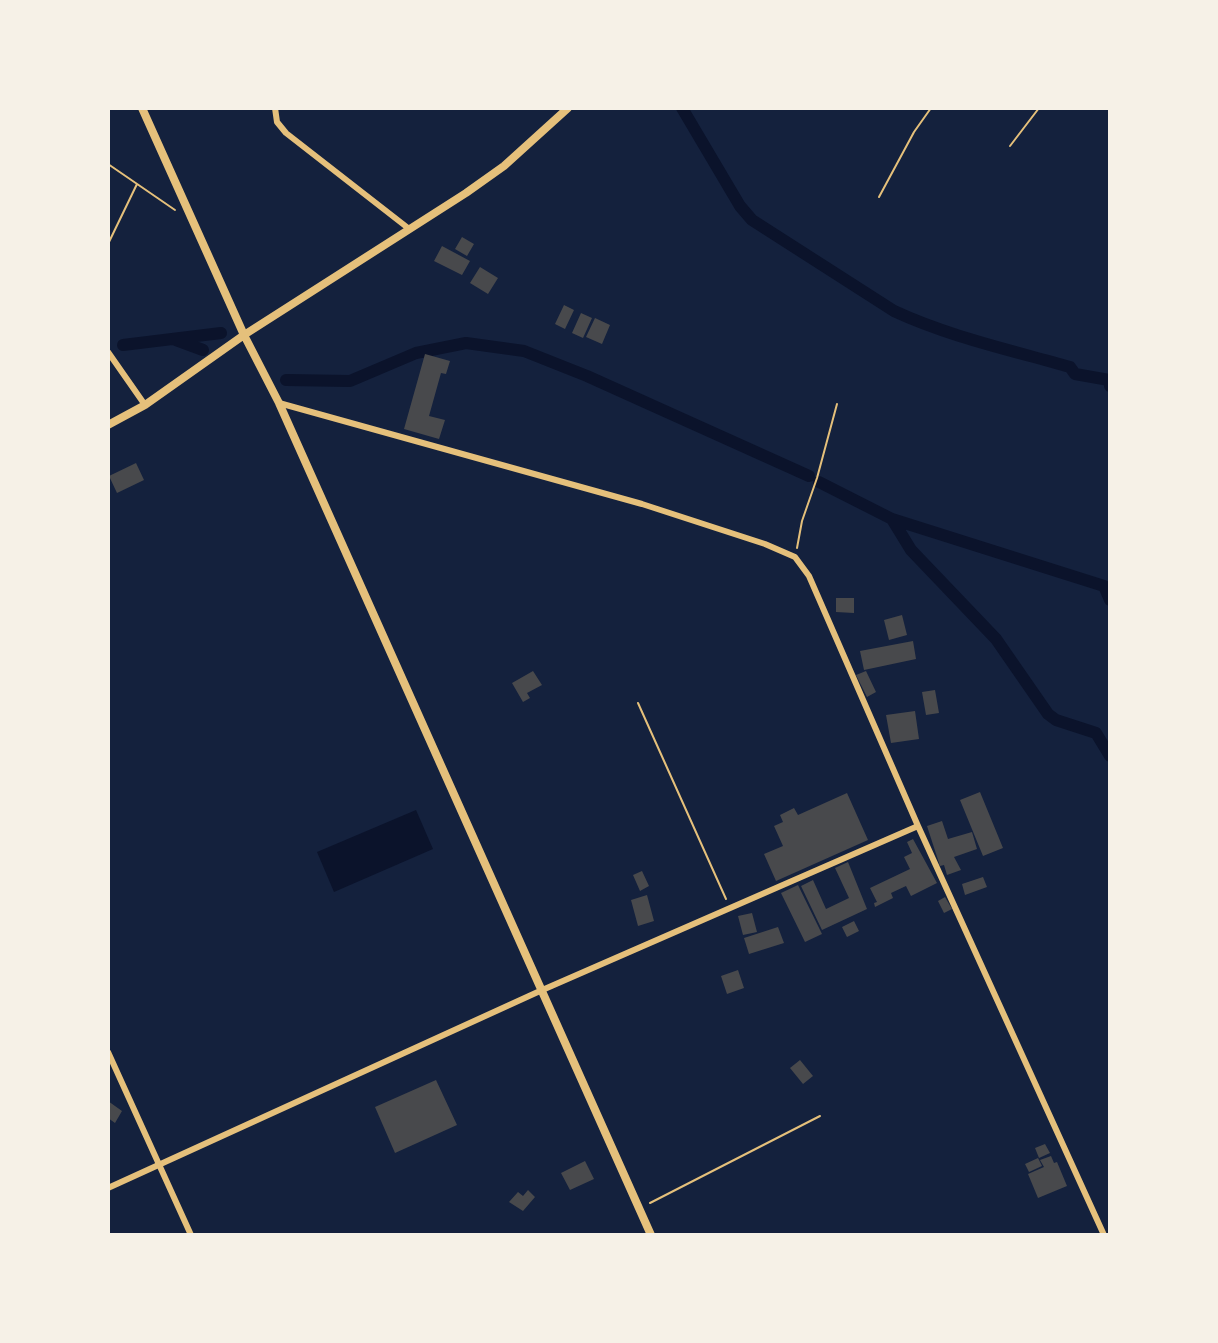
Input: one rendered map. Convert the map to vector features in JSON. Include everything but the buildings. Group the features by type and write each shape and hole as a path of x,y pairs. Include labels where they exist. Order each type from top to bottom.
{"street":[{"path":"142,108 244,335 279,403 651,1235"},
{"path":"275,108 277,122 286,133 408,228"},
{"path":"108,425 145,405 244,335 466,193 504,166 568,108"},
{"path":"108,352 145,405"},
{"path":"279,403 642,504 765,544 795,557 809,576 918,826 1104,1235"},
{"path":"108,1188 540,991 918,826"},
{"path":"108,1052 191,1235"}],"path":[{"path":"879,197 914,132 931,108"},
{"path":"1010,146 1039,108"},
{"path":"108,164 192,223"},
{"path":"108,244 137,183"},
{"path":"795,557 802,521 837,404"},
{"path":"638,703 731,908"},
{"path":"640,1209 820,1116"}],"water":[{"path":"416,810 433,849 334,892 317,852"}],"waterway":[{"path":"682,108 740,206 752,220 894,311 959,336 1070,367 1075,374 1109,380 1110,386"},
{"path":"123,345 221,333"},
{"path":"176,340 203,350"},
{"path":"286,380 350,381 416,353 466,343 524,351 587,376 809,476"},
{"path":"819,482 892,519 1104,586 1110,600"},
{"path":"892,519 911,550 996,639 1048,714 1056,720 1096,733 1110,756"}]}
